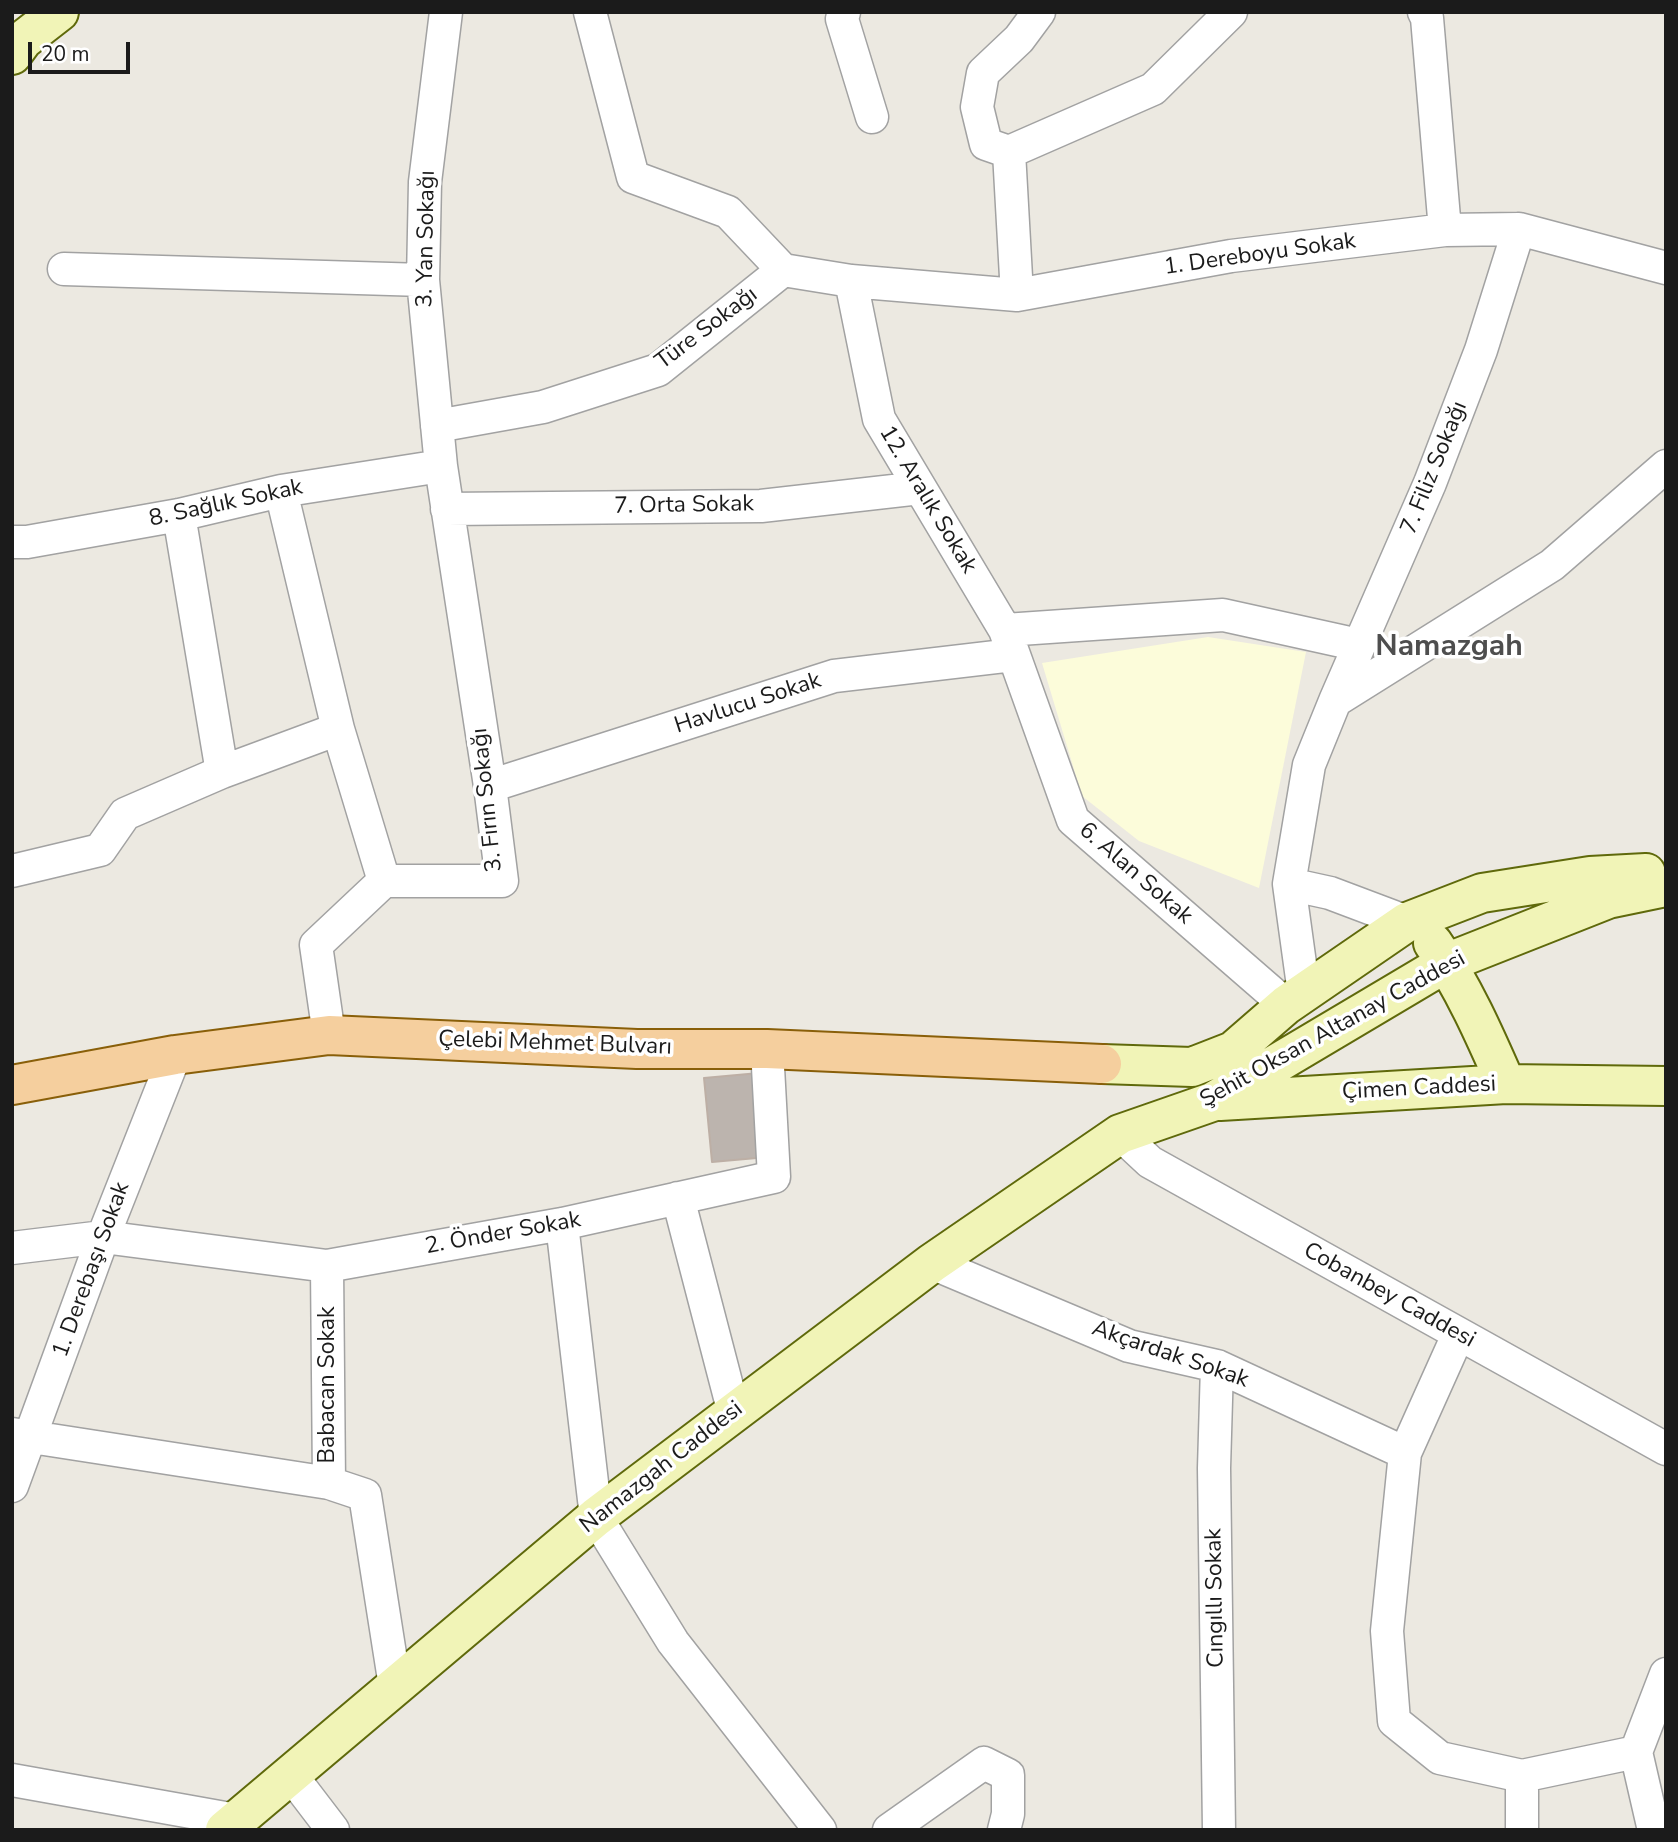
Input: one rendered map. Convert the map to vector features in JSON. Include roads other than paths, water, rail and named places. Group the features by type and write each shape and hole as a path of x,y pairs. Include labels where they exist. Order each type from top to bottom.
{"main road":[{"path":"12,55 23,40 59,12"},
{"name":"Şehit Oksan Altanay Caddesi","path":"1102,1064 1192,1066 1233,1051 1295,999 1407,922 1482,893 1590,876 1666,872"},
{"name":"Şehit Oksan Altanay Caddesi","path":"1119,1134 1212,1102 1446,963 1608,899 1666,887"},
{"path":"1407,922 1432,943 1446,963 1488,1042 1506,1084"},
{"name":"Çelebi Mehmet Bulvarı","path":"12,1085 175,1055 329,1035 638,1048 767,1049 1102,1064"},
{"path":"1192,1066 1212,1102"},
{"name":"Çimen Caddesi","path":"1212,1102 1506,1084 1666,1086"},
{"name":"Namazgah Caddesi","path":"231,1825 596,1517 932,1263 1119,1134"}],"street":[{"name":"3. Yan Sokağı","path":"441,466 423,280 425,182 446,12"},
{"path":"590,12 633,177 728,212 783,270 851,281"},
{"path":"844,12 842,19 872,117"},
{"path":"1039,12 1019,39 983,73 977,107 986,144 1009,152 1153,89 1231,12"},
{"path":"1424,12 1427,18 1445,230"},
{"path":"1009,152 1017,295"},
{"name":"1. Dereboyu Sokak","path":"851,281 1017,295 1231,256 1445,230 1519,229 1666,268"},
{"name":"7. Filiz Sokağı","path":"1295,999 1289,884 1309,765 1430,483 1482,350 1519,229"},
{"path":"64,269 423,280"},
{"name":"Türe Sokağı","path":"437,426 543,407 658,370 783,270"},
{"name":"12. Aralık Sokak","path":"851,281 879,419 1009,642"},
{"name":"8. Sağlık Sokak","path":"12,542 27,542 178,515 281,491 441,466"},
{"name":"3. Fırın Sokağı","path":"384,881 502,881 441,466"},
{"path":"1335,701 1552,565 1666,466"},
{"name":"7. Orta Sokak","path":"447,509 761,506 920,488"},
{"path":"281,491 338,729 384,881 316,945 329,1035"},
{"path":"178,515 222,772"},
{"name":"Havlucu Sokak","path":"490,786 834,676 1009,642 1223,615 1359,645"},
{"name":"6. Alan Sokak","path":"1009,642 1073,820 1295,999"},
{"path":"12,872 100,850 125,814 222,772 338,729"},
{"path":"1289,884 1330,893 1407,922"},
{"name":"2. Önder Sokak","path":"12,1248 103,1237 327,1266 562,1224 774,1177 767,1049"},
{"name":"1. Derebaşı Sokak","path":"12,1486 22,1434 175,1055"},
{"name":"Cobanbey Caddesi","path":"1119,1134 1150,1163 1666,1449"},
{"path":"678,1198 734,1413"},
{"path":"562,1224 596,1517 673,1642 820,1830"},
{"name":"Akçardak Sokak","path":"932,1263 1129,1346 1217,1366 1405,1453"},
{"name":"Babacan Sokak","path":"327,1266 328,1483 365,1495 395,1686"},
{"path":"1458,1335 1405,1453 1387,1631 1394,1721 1440,1758 1522,1776 1636,1752"},
{"name":"Cıngıllı Sokak","path":"1217,1366 1213,1468 1219,1830"},
{"path":"22,1434 328,1483"},
{"path":"1662,1830 1653,1826 1636,1752 1666,1674"},
{"path":"889,1830 984,1763 1008,1775 1009,1814 1004,1830"},
{"path":"291,1775 333,1830"},
{"path":"1522,1776 1522,1830"},
{"path":"12,1780 231,1825"}],"district":[{"name":"Namazgah","path":"1449,648"}]}
